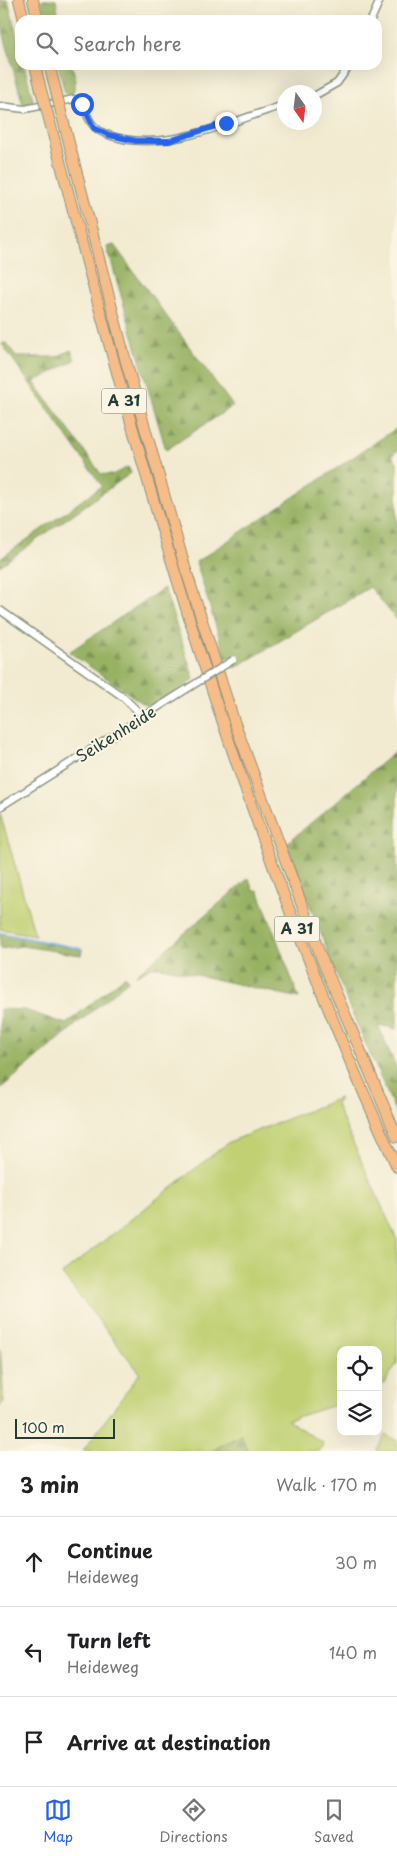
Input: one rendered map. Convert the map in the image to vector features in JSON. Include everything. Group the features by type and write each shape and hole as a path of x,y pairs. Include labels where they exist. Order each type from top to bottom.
{"highway":[{"path":"19,0 23,15"},
{"path":"33,0 37,15"},
{"name":"A 31","path":"36,70 116,376 173,570 223,725 277,879 397,1167"},
{"name":"A 31","path":"50,70 126,362 184,566 231,712 323,962 397,1137"}],"street":[{"path":"373,15 380,0"},
{"path":"322,92 337,84 347,70"},
{"path":"0,106 25,109 74,99 82,104 91,124 99,131 122,138 153,142 183,137 277,107"},
{"path":"0,610 123,696 144,716"},
{"name":"Seikenheide","path":"0,807 233,660"}],"green space":[{"path":"0,0 8,0 15,29 15,70 25,70 34,103 23,105 0,20"},
{"path":"41,0 56,0 58,15 45,15"},
{"path":"59,70 73,70 76,80 73,93 65,94"},
{"path":"114,245 233,406 166,450 107,247"},
{"path":"6,343 17,357 56,357 71,350 75,360 34,382 101,474 112,475 128,467 131,473 0,566 0,559 102,486 2,344"},
{"path":"397,428 397,451 392,456 397,462 397,620 370,587 235,668 234,664 241,659 238,653 226,659 196,562"},
{"path":"164,588 194,679 152,707 145,705 69,652"},
{"path":"397,750 397,1029 378,1025 397,1070 397,1115 349,1006 286,844"},
{"path":"0,813 35,935 0,929"},
{"path":"249,878 253,891 258,890 299,998 161,967 152,967 136,975"},
{"path":"0,933 82,950 81,955 22,946 0,949"},
{"path":"125,976 129,980 0,1089 0,1009 25,1010 66,1024"},
{"path":"340,1098 336,1105 397,1240 397,1363 384,1384 382,1384 382,1346 337,1346 337,1404 287,1420 323,1443 320,1451 248,1451 241,1435 212,1451 83,1451 140,1373 62,1274 229,1142"},
{"path":"0,1348 4,1402 0,1406"},
{"path":"241,1435 248,1451 212,1451 213,1450"},
{"path":"385,1435 397,1440 397,1451 377,1451"}],"waterway":[{"path":"0,933 82,949"}],"route":[{"path":"82,104 94,128 109,135 136,141 169,141 226,123"}]}
